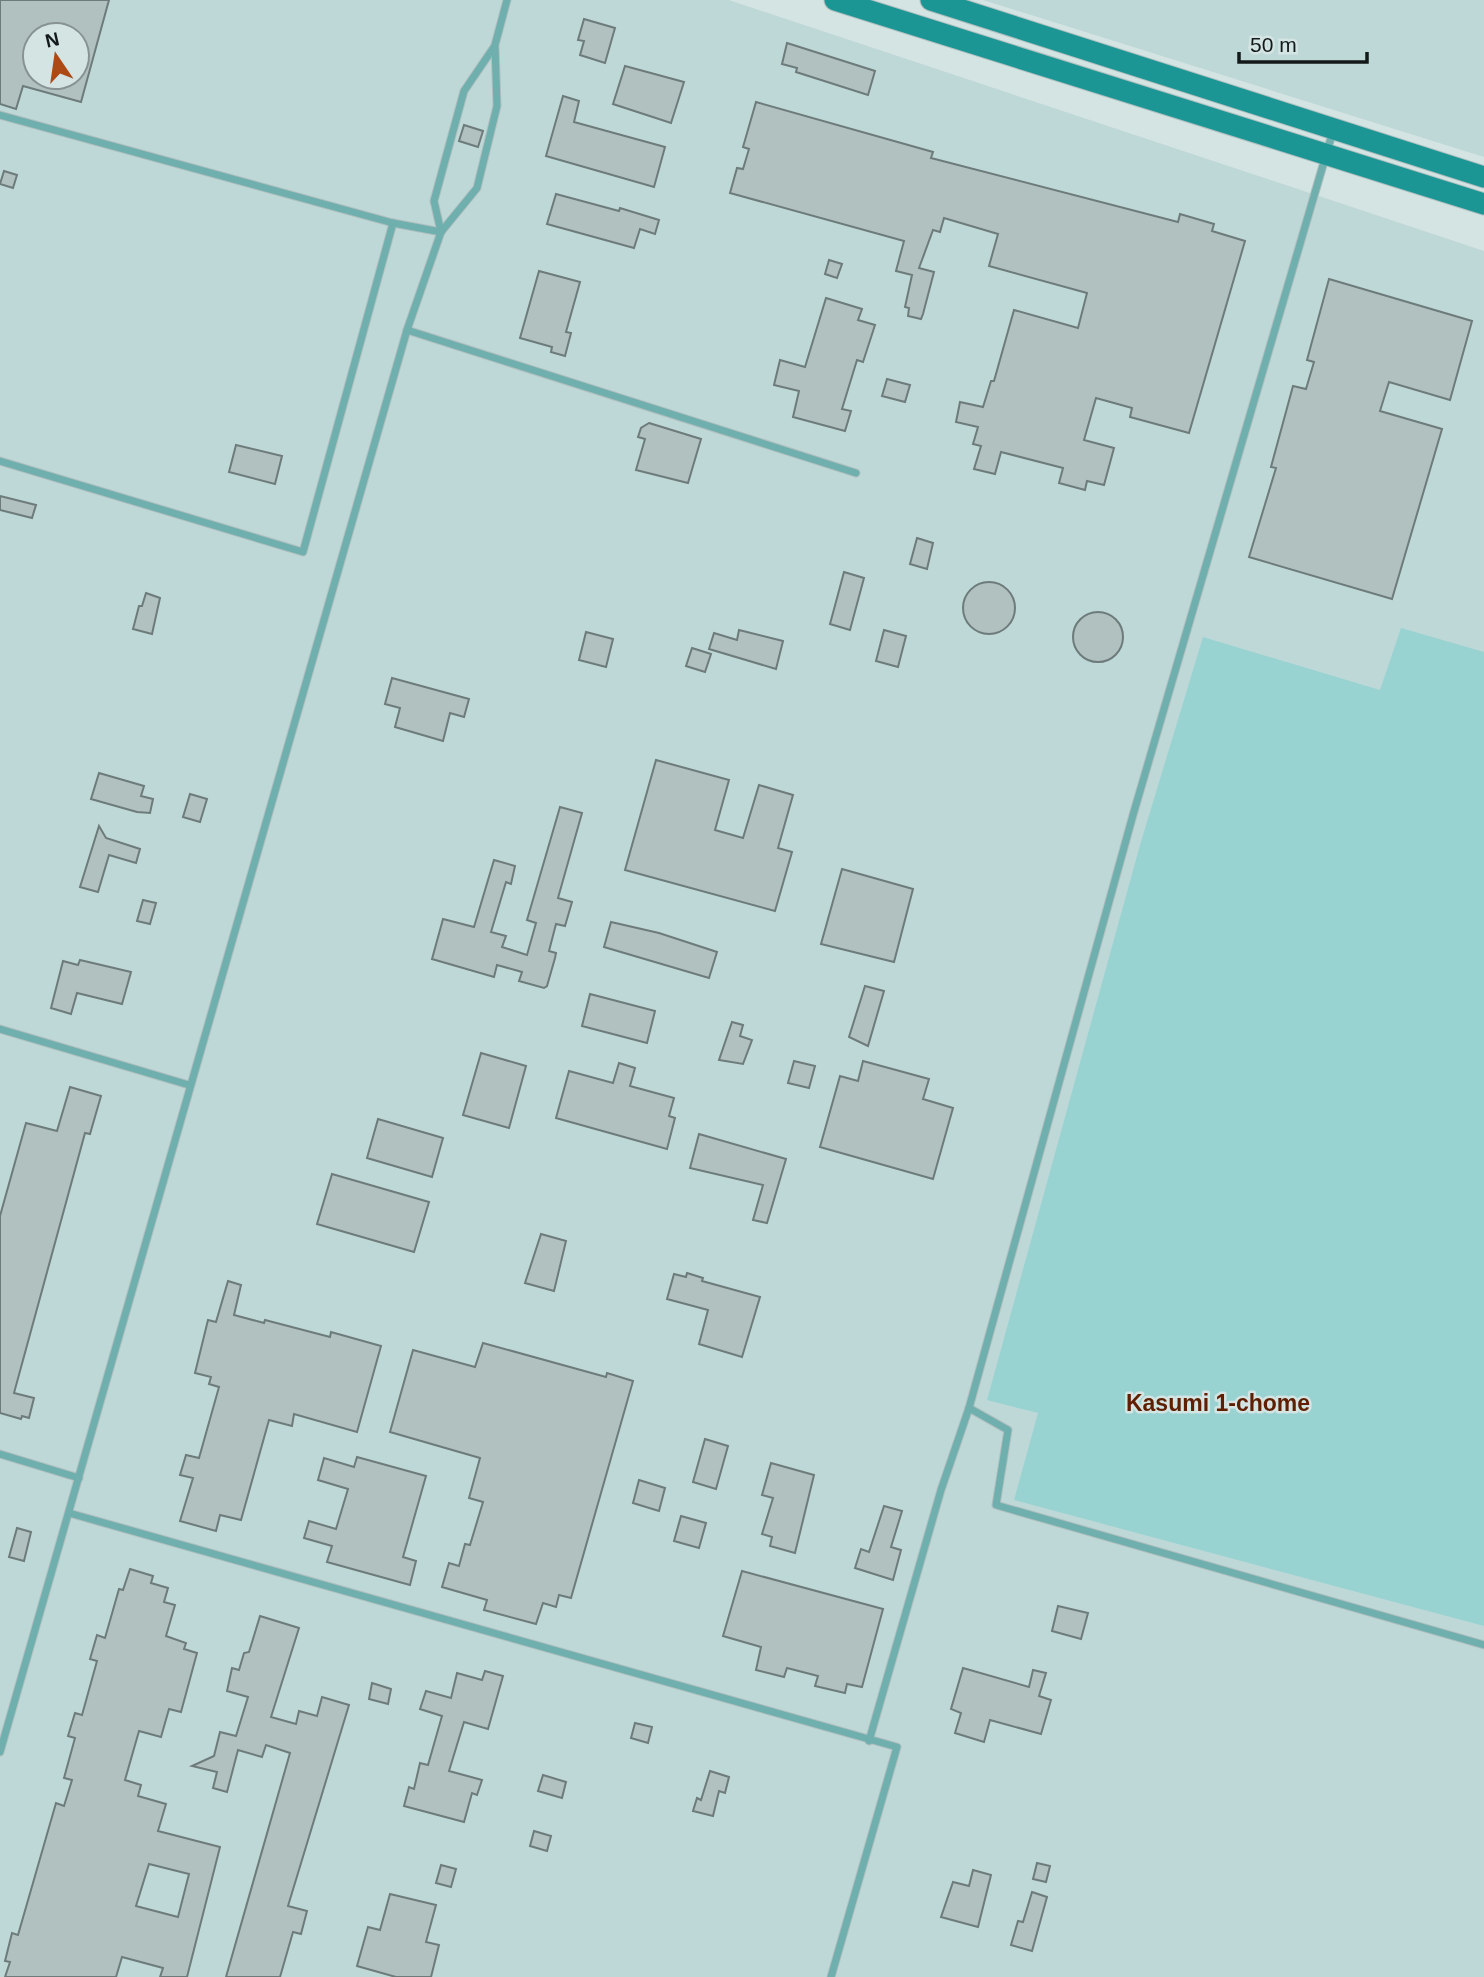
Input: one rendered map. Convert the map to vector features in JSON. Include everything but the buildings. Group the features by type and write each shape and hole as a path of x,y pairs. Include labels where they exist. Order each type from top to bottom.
{"street":[{"path":"835,0 1484,204"},
{"path":"912,24 918,0"},
{"path":"931,0 1484,177"}],"lane":[{"path":"0,1752 407,330 441,232 477,188 497,106 495,45 507,0"},
{"path":"441,232 434,201 464,91 495,45"},
{"path":"0,115 393,223 441,232"},
{"path":"869,1741 941,1490 969,1408 1129,828 1334,130"},
{"path":"0,461 303,552 393,223"},
{"path":"407,330 856,473"},
{"path":"0,1029 189,1085"},
{"path":"969,1408 1008,1430 996,1505 1484,1645"},
{"path":"0,1454 79,1478"},
{"path":"69,1513 869,1741 897,1746 831,1977"}],"shaded area":[{"path":"0,0 729,0 1484,251 1484,1977 0,1977"},
{"path":"983,0 1484,0 1484,157"},
{"path":"1401,628 1484,652 1484,1626 1014,1500 1038,1413 987,1400 1140,845 1203,637 1380,690"}],"district":[{"name":"Kasumi 1-chome","path":"1218,1403"}]}
